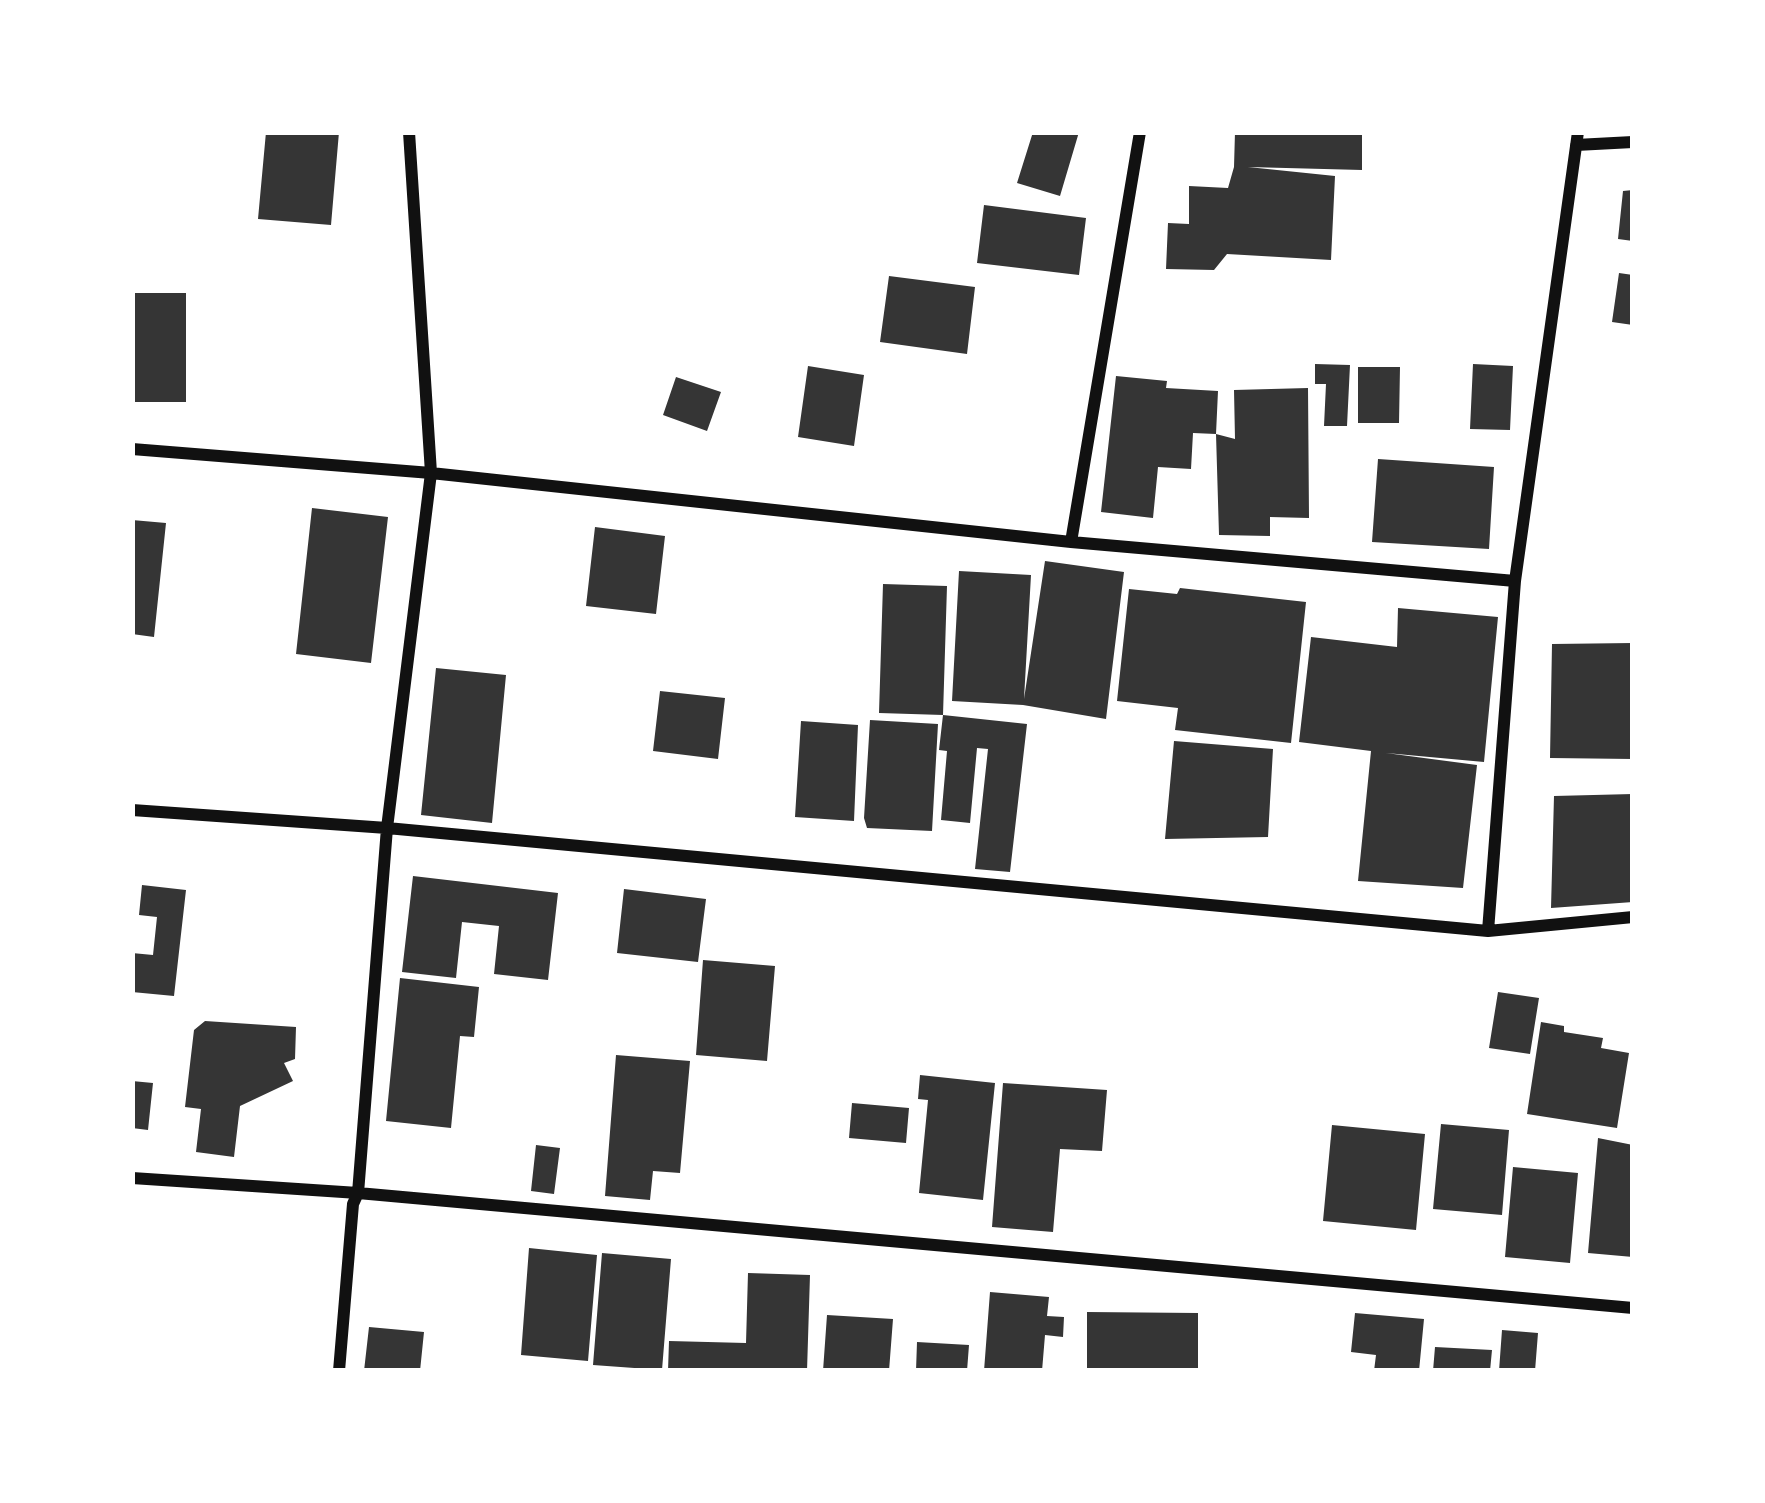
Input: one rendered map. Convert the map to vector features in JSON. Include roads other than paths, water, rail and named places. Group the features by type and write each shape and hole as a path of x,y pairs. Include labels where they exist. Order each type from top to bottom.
{"street":[{"path":"339,1371 387,828 431,473 409,132"},
{"path":"1071,542 1140,132"},
{"path":"1488,931 1515,581 1577,138 1633,142"},
{"path":"132,449 431,473 1071,542 1515,581"},
{"path":"132,810 387,828 1488,931 1633,917"},
{"path":"132,1178 358,1193 1633,1308"}]}
